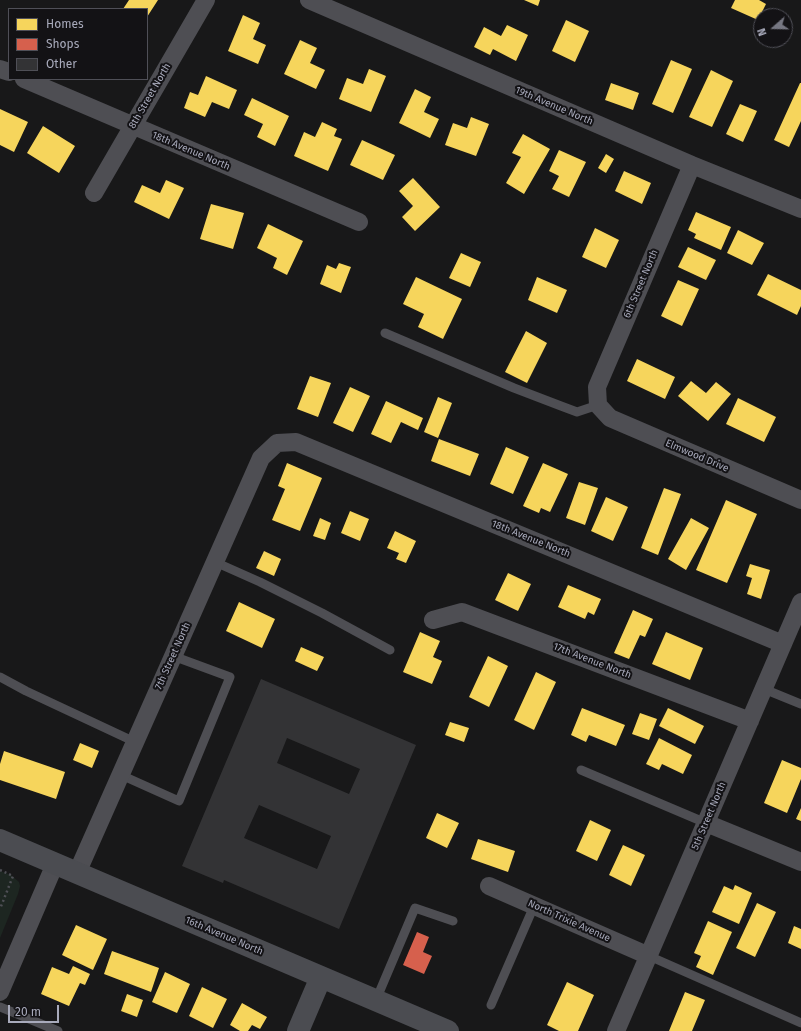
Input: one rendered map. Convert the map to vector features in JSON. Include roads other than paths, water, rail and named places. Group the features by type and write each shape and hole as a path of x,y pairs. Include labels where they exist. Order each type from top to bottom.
{"main road":[{"name":"16th Avenue North","path":"0,840 448,1031"},
{"path":"298,1031 321,977"}],"street":[{"name":"8th Street North","path":"94,193 206,0"},
{"name":"19th Avenue North","path":"309,0 692,165 801,209"},
{"name":"18th Avenue North","path":"26,80 359,222"},
{"name":"6th Street North","path":"598,405 597,387 692,165"},
{"name":"Elmwood Drive","path":"598,405 610,418 801,500"},
{"name":"18th Avenue North","path":"277,443 296,442 783,644"},
{"name":"7th Street North","path":"77,873 261,458 277,443"},
{"name":"5th Street North","path":"616,1031 801,602"},
{"name":"17th Avenue North","path":"433,620 462,612 750,721"},
{"path":"706,823 801,862"},
{"path":"0,992 55,864"},
{"name":"North Trixie Avenue","path":"489,886 649,956"}],"lane":[{"path":"385,332 514,388 577,412 598,405"},
{"path":"215,562 260,582 322,613 390,650"},
{"path":"121,775 179,801 230,677 173,656"},
{"path":"0,677 32,694 135,742"},
{"path":"764,688 801,704"},
{"path":"581,770 706,823"},
{"path":"491,1005 534,906"},
{"path":"376,1000 415,908 453,921"},
{"path":"649,956 801,1023"},
{"path":"0,1007 58,1031"}]}
